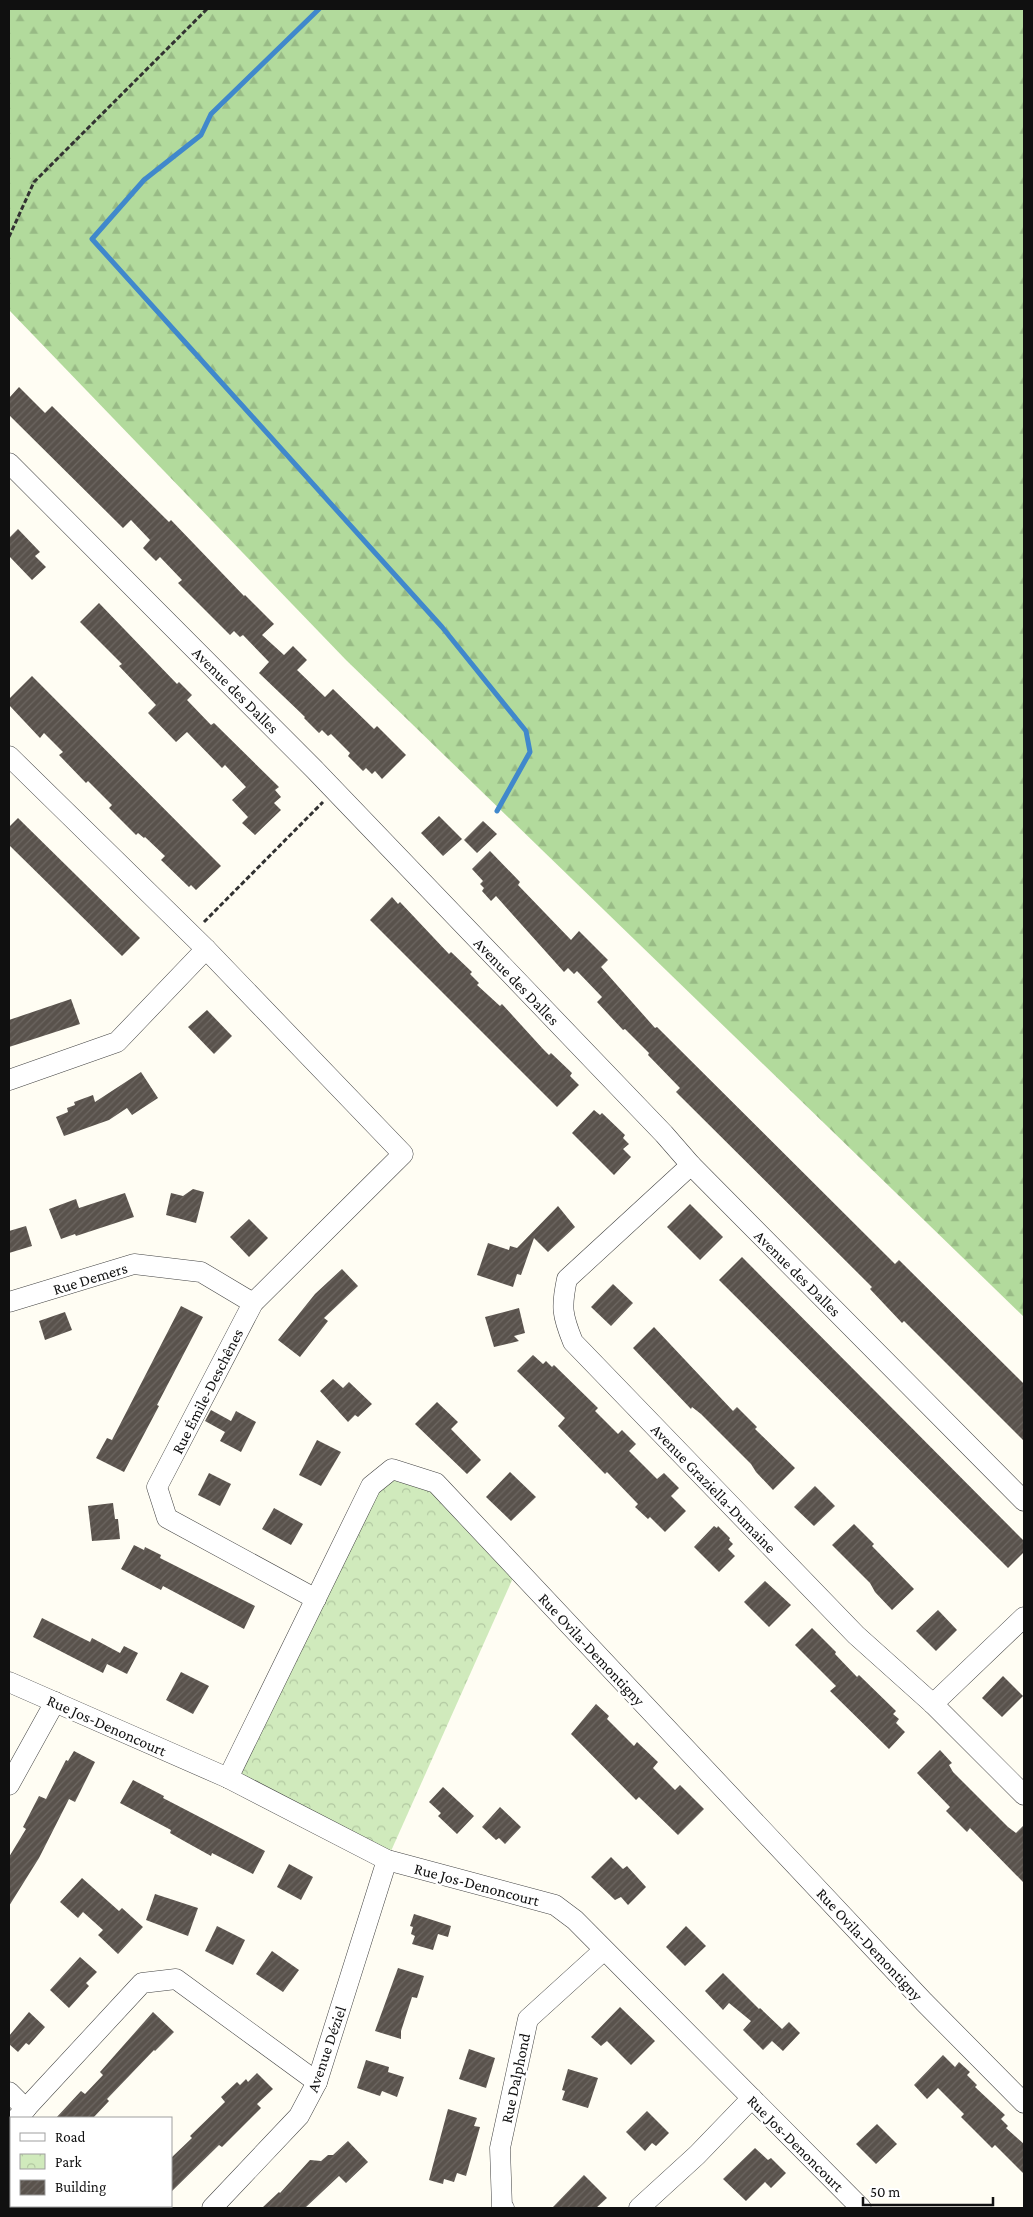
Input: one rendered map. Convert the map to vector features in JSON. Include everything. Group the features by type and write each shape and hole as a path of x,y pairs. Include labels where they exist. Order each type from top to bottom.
{"street":[{"name":"Avenue des Dalles","path":"9,463 335,790 658,1127 691,1165 1024,1501"},
{"path":"9,756 206,950 117,1042 9,1080"},
{"name":"Rue Émile-Deschênes","path":"206,950 402,1154 253,1303 157,1487 167,1518 316,1599"},
{"name":"Avenue Graziella-Dumaine","path":"691,1165 567,1279 562,1303 564,1321 572,1342 856,1635 933,1704 1024,1795"},
{"name":"Rue Demers","path":"9,1302 134,1264 201,1272 253,1303"},
{"name":"Rue Ovila-Demontigny","path":"228,1778 371,1486 392,1469 436,1483 924,2002 1024,2103"},
{"path":"933,1704 1024,1617"},
{"name":"Rue Jos-Denoncourt","path":"9,1682 228,1778 387,1860 555,1904 575,1920 861,2208"},
{"path":"9,1785 55,1702"},
{"name":"Avenue Déziel","path":"212,2208 299,2116 318,2082 387,1860"},
{"name":"Rue Dalphond","path":"504,2208 502,2206 500,2148 528,2019 604,1950"},
{"path":"9,2092 21,2114 142,1983 176,1979 318,2082"},
{"path":"639,2208 697,2155 752,2098"}],"path":[{"path":"9,237 34,182 207,9"},
{"path":"191,935 335,790"}],"green space":[{"path":"9,9 1024,9 1024,1317 346,660 9,310"},
{"path":"392,1469 436,1483 517,1569 387,1860 228,1778 371,1486"}],"building":[{"path":"19,387 45,413 52,406 169,522 171,520 244,596 274,624 262,635 284,655 293,646 307,660 297,670 325,697 333,689 374,729 377,726 406,755 382,779 375,771 372,774 366,768 363,771 348,756 350,753 331,734 328,736 322,730 319,733 259,673 269,662 243,635 240,637 234,631 230,635 178,583 182,580 160,557 156,561 143,548 150,540 131,520 123,528 9,415 9,398"},
{"path":"18,529 40,552 35,556 46,567 32,580 9,556 9,538"},
{"path":"99,603 177,684 179,682 192,695 187,700 211,725 214,723 279,787 275,790 281,797 274,803 281,810 255,835 242,823 248,817 232,800 246,787 225,765 222,768 187,732 176,742 148,713 156,705 119,666 122,664 80,622"},
{"path":"32,676 221,866 196,890 191,885 189,887 161,860 165,856 145,837 138,833 136,835 109,808 112,805 88,781 86,783 59,755 63,752 44,733 40,738 9,705 9,699"},
{"path":"439,816 462,839 443,856 421,833"},
{"path":"18,818 140,938 122,956 9,845 9,827"},
{"path":"483,821 497,834 477,853 464,840"},
{"path":"490,851 520,882 518,885 571,940 579,931 608,960 601,967 655,1028 657,1027 895,1264 899,1260 1024,1384 1024,1441 904,1321 902,1323 870,1289 872,1287 676,1092 680,1088 648,1055 649,1053 625,1029 623,1030 597,1002 602,997 577,971 574,974 568,968 564,972 496,896 491,901 482,891 484,888 480,884 483,881 472,869"},
{"path":"392,897 398,904 400,902 449,954 451,952 472,972 470,974 479,983 477,985 500,1006 502,1004 549,1055 551,1053 572,1073 570,1076 579,1085 557,1107 370,920"},
{"path":"71,999 80,1024 9,1047 9,1020"},
{"path":"207,1010 232,1036 214,1054 188,1027"},
{"path":"141,1072 158,1098 132,1115 127,1108 109,1120 64,1136 56,1117 68,1112 67,1108 75,1105 74,1102 93,1095 95,1102"},
{"path":"594,1110 600,1115 602,1113 625,1135 623,1138 629,1144 623,1149 631,1157 614,1175 572,1133"},
{"path":"193,1189 204,1192 196,1223 166,1215 171,1193 183,1196"},
{"path":"125,1193 134,1217 61,1239 49,1209 76,1199 79,1208"},
{"path":"690,1204 723,1237 700,1260 667,1227"},
{"path":"558,1206 575,1227 548,1252 534,1238 521,1275 517,1274 513,1287 477,1275 488,1243 509,1250 510,1246 517,1248"},
{"path":"249,1219 268,1238 249,1257 230,1237"},
{"path":"26,1226 32,1246 9,1253 9,1231"},
{"path":"742,1257 1024,1541 1024,1552 1008,1568 719,1280"},
{"path":"342,1269 358,1286 324,1318 328,1321 300,1357 278,1340 315,1294"},
{"path":"613,1284 633,1303 611,1326 591,1307"},
{"path":"181,1306 203,1317 124,1472 96,1458 107,1438 112,1440"},
{"path":"519,1308 525,1333 514,1336 519,1341 494,1347 485,1317"},
{"path":"65,1312 72,1330 45,1340 39,1321"},
{"path":"654,1327 733,1411 737,1407 757,1427 755,1429 795,1468 773,1490 751,1464 701,1414 692,1407 691,1409 633,1348"},
{"path":"533,1355 543,1364 546,1361 552,1367 554,1365 598,1408 595,1411 618,1434 622,1430 636,1444 629,1451 657,1479 664,1473 679,1488 671,1496 686,1511 665,1532 650,1517 648,1519 635,1507 638,1504 607,1472 605,1474 558,1426 565,1418 517,1371"},
{"path":"333,1379 343,1388 349,1382 372,1404 358,1417 355,1415 348,1422 320,1391"},
{"path":"437,1402 458,1422 451,1429 481,1460 467,1474 415,1424"},
{"path":"211,1410 231,1421 236,1411 256,1422 241,1452 220,1441 225,1432 205,1421"},
{"path":"317,1440 341,1452 321,1486 299,1475"},
{"path":"510,1472 536,1497 511,1521 486,1497"},
{"path":"209,1473 231,1484 220,1506 198,1495"},
{"path":"815,1486 835,1506 814,1526 794,1507"},
{"path":"113,1503 115,1519 118,1519 120,1539 92,1541 88,1506"},
{"path":"274,1508 303,1524 291,1545 262,1529"},
{"path":"854,1524 874,1544 872,1546 914,1589 892,1610 875,1592 870,1583 832,1545"},
{"path":"714,1526 717,1528 718,1526 730,1538 729,1540 733,1544 728,1549 735,1556 719,1572 694,1547"},
{"path":"134,1545 144,1550 145,1547 161,1555 160,1558 255,1606 244,1629 163,1586 161,1590 121,1569"},
{"path":"765,1581 791,1605 769,1627 744,1602"},
{"path":"938,1610 957,1630 936,1651 916,1631"},
{"path":"42,1618 90,1642 92,1638 120,1653 124,1646 138,1653 127,1674 107,1664 103,1673 33,1637"},
{"path":"812,1628 857,1677 859,1675 896,1711 893,1714 899,1719 896,1723 905,1732 889,1749 830,1691 836,1686 795,1645"},
{"path":"181,1672 209,1686 193,1714 166,1700"},
{"path":"1003,1676 1023,1696 1002,1717 982,1698"},
{"path":"596,1704 609,1716 607,1719 634,1746 637,1742 658,1762 653,1768 675,1790 680,1785 704,1809 678,1835 639,1797 636,1800 571,1734"},
{"path":"940,1750 952,1763 949,1765 953,1772 1008,1827 1016,1833 1024,1825 1024,1883 970,1828 967,1832 946,1811 950,1807 917,1773"},
{"path":"74,1751 95,1762 75,1802 69,1799 39,1858 9,1906 9,1857 26,1829 23,1827 39,1796 46,1799 66,1760 68,1761"},
{"path":"133,1780 164,1796 163,1798 265,1851 253,1874 212,1853 211,1856 170,1833 171,1830 120,1803"},
{"path":"443,1787 474,1816 457,1834 438,1816 441,1813 429,1802"},
{"path":"500,1807 521,1827 505,1844 499,1838 496,1840 482,1827"},
{"path":"611,1857 623,1869 627,1866 646,1887 628,1905 621,1897 615,1900 591,1877"},
{"path":"289,1864 313,1877 301,1900 277,1887"},
{"path":"82,1878 119,1911 122,1908 143,1927 118,1954 98,1935 103,1930 83,1912 78,1918 60,1902"},
{"path":"155,1894 198,1908 188,1936 146,1920"},
{"path":"414,1914 451,1926 448,1937 438,1934 433,1950 412,1944 415,1936 411,1934 413,1927 410,1926"},
{"path":"217,1926 245,1940 233,1965 205,1951"},
{"path":"686,1926 706,1946 685,1966 666,1947"},
{"path":"272,1951 299,1970 283,1992 256,1974"},
{"path":"80,1957 97,1972 86,1983 89,1986 69,2008 50,1990"},
{"path":"398,1968 424,1976 417,1998 412,1997 401,2031 401,2039 375,2031"},
{"path":"723,1973 782,2029 789,2022 800,2033 783,2051 772,2041 763,2050 743,2030 751,2021 729,2003 723,2010 705,1991"},
{"path":"620,2007 655,2041 631,2065 607,2041 601,2046 591,2037"},
{"path":"29,2012 45,2027 29,2045 26,2043 18,2052 9,2044 9,2036"},
{"path":"153,2012 174,2032 107,2099 109,2101 94,2117 57,2117 81,2091 85,2094 103,2075 100,2072"},
{"path":"469,2049 495,2058 486,2088 459,2079"},
{"path":"943,2055 955,2067 959,2062 970,2072 967,2075 977,2085 975,2087 1005,2115 1001,2119 1008,2126 1006,2128 1024,2144 1024,2174 995,2145 992,2148 961,2117 964,2114 938,2088 927,2099 914,2085"},
{"path":"366,2060 389,2067 388,2072 404,2077 397,2097 382,2091 380,2096 357,2088"},
{"path":"568,2069 598,2078 588,2108 562,2100 565,2091 562,2090"},
{"path":"257,2073 273,2089 257,2104 261,2108 222,2147 219,2145 172,2191 172,2157 192,2138 190,2136 225,2102 221,2097 237,2082 240,2085 246,2079 248,2082"},
{"path":"448,2109 477,2118 474,2126 480,2127 466,2176 457,2173 454,2182 444,2179 443,2184 429,2180"},
{"path":"647,2111 669,2133 656,2146 652,2143 645,2151 626,2132"},
{"path":"877,2124 897,2144 876,2164 856,2144"},
{"path":"348,2141 368,2162 346,2183 339,2176 305,2208 262,2208 280,2193 310,2160 321,2161 328,2155 333,2155"},
{"path":"755,2148 768,2160 771,2158 786,2173 771,2188 765,2182 746,2201 723,2179"},
{"path":"584,2175 607,2198 596,2208 552,2208"}],"waterway":[{"path":"319,9 211,114 201,135 144,180 92,239 442,627 526,731 530,752 497,811"}]}
